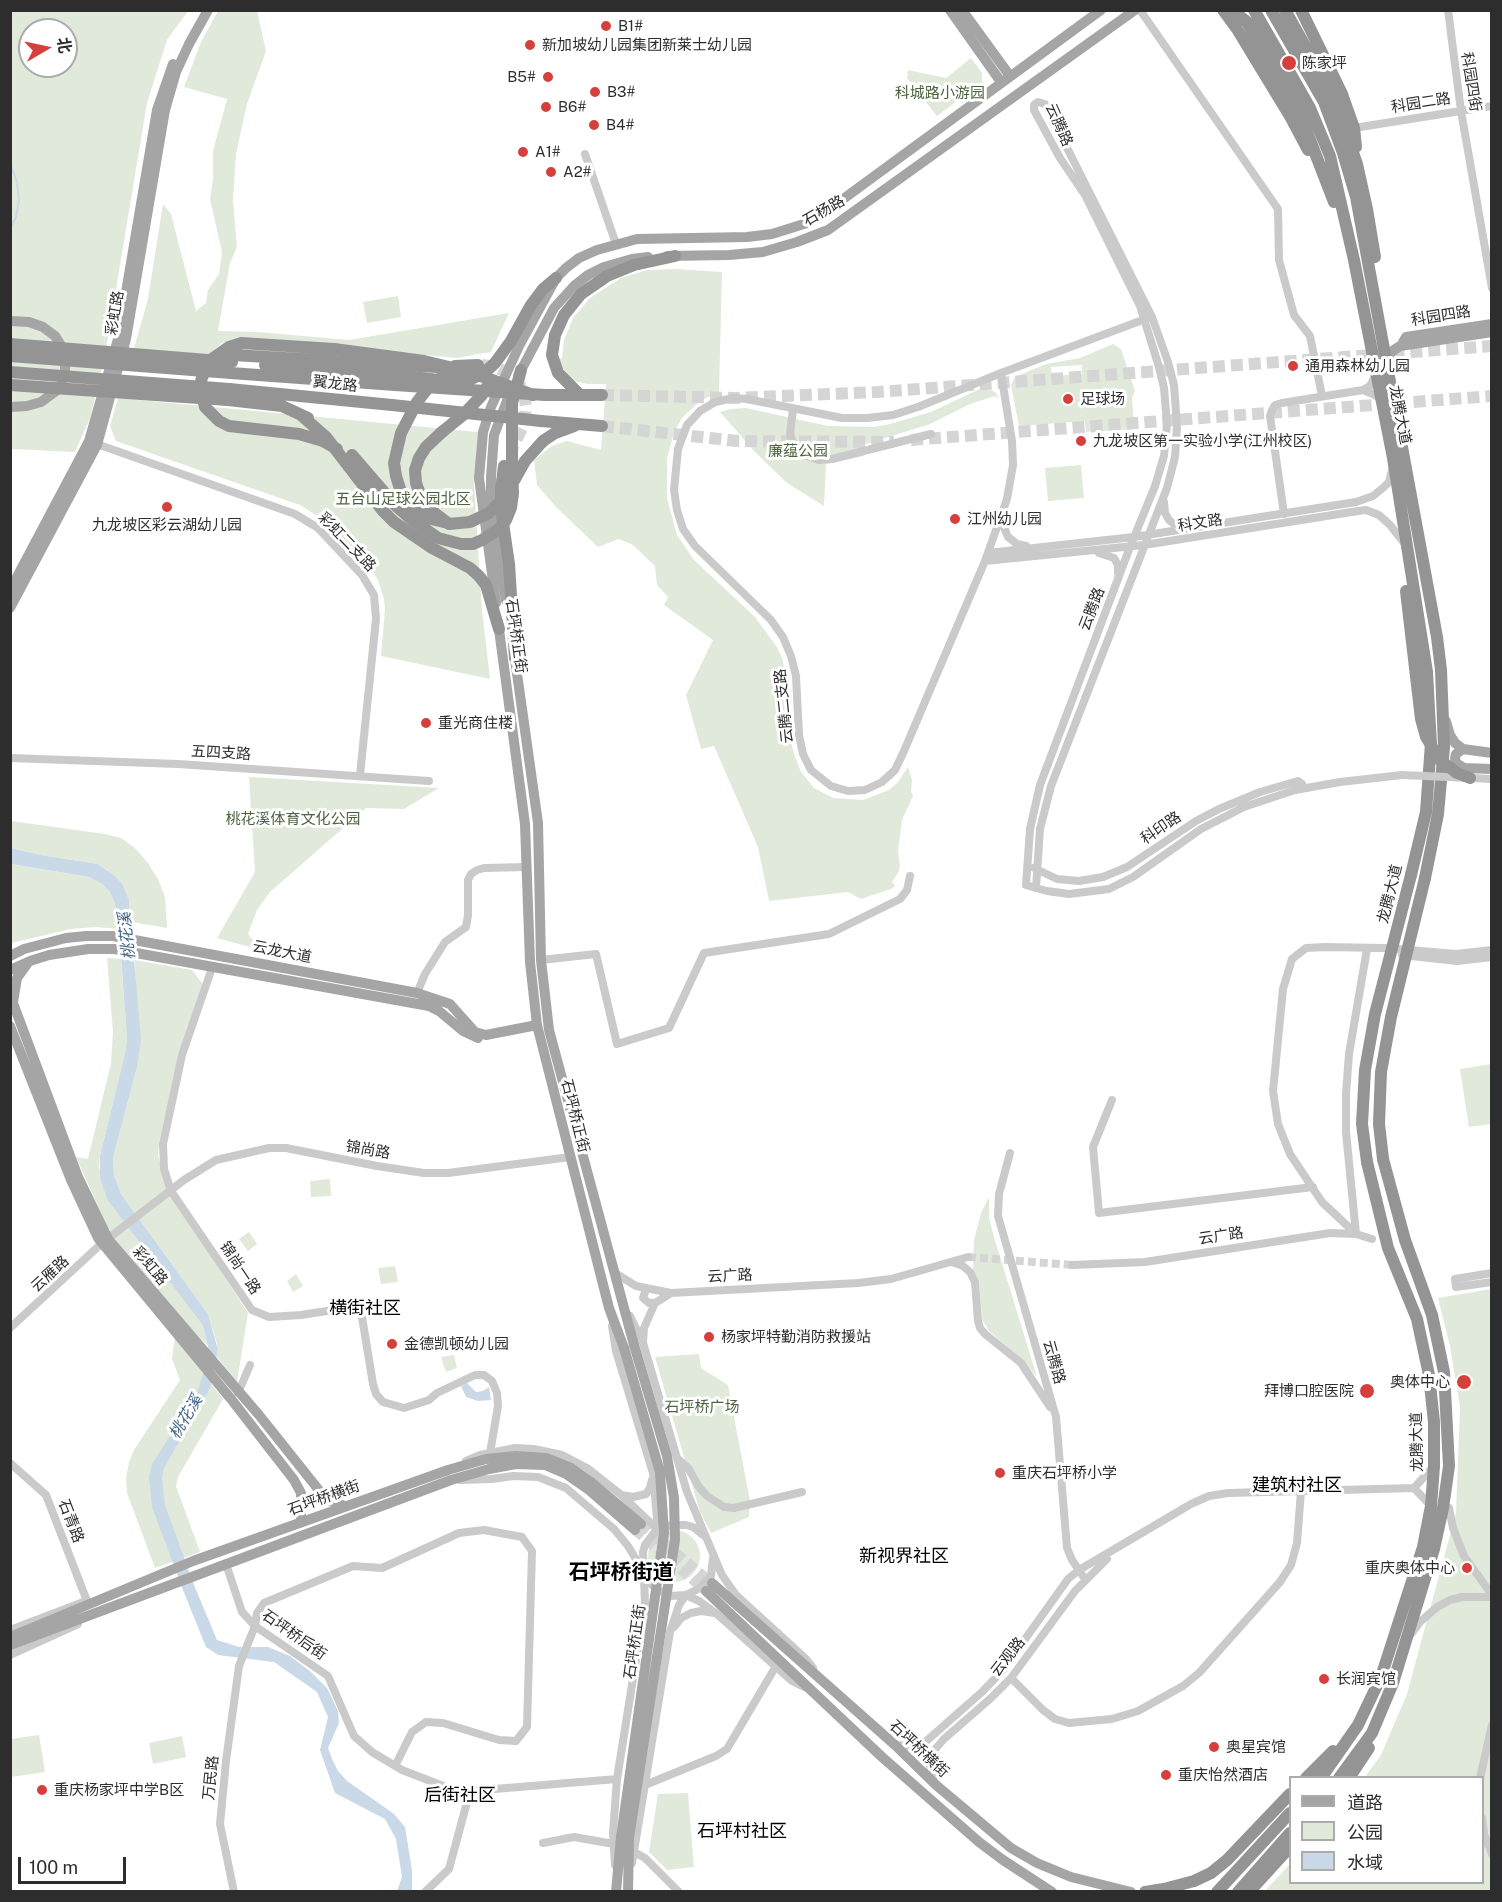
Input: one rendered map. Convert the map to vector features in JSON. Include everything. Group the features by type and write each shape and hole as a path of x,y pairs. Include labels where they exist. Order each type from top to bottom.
{"highway":[{"name":"龙腾大道","path":"1254,10 1314,118 1330,156 1354,260 1393,458 1427,672 1431,743 1426,812 1375,1014 1365,1070 1362,1124 1367,1162 1388,1248 1417,1319 1429,1375 1434,1422 1431,1506 1423,1547 1381,1677 1358,1725 1322,1776"},
{"name":"龙腾大道","path":"1271,10 1324,102 1356,196 1437,637 1444,711 1441,788 1425,878 1391,1017 1381,1071 1379,1124 1383,1159 1405,1240 1434,1326 1444,1372 1449,1466 1434,1549 1393,1683 1372,1733 1340,1776"},
{"path":"1286,10 1334,98 1357,164"},
{"path":"1225,11 1292,118 1330,189"},
{"path":"1225,11 1247,22 1300,114 1330,189 1354,260"},
{"path":"1301,13 1342,94 1354,128 1357,164 1375,252 1376,303"},
{"path":"580,395 558,373 552,355 555,335 564,315 581,294 607,276 634,265 675,256"},
{"path":"449,524 428,508 421,497 416,483 419,458 426,447 483,395 516,343 531,305 543,289 556,278"},
{"path":"499,629 486,585 470,568 432,548 394,522 383,511 349,457 324,441 299,434 229,426 219,421 205,407 200,387 202,377 212,359 229,347 241,343 334,350 424,361 471,372 539,395"},
{"path":"395,380 469,380 484,373 516,343"},
{"path":"10,344 179,356 232,363 431,368 473,365 447,374 431,384 417,402 401,433 394,463 401,492 407,502 427,518 449,524 479,520 489,513 506,495 525,461 543,441 555,433 579,424"},
{"name":"翼龙路","path":"10,356 232,363 539,395 602,395"},
{"path":"515,658 509,564 501,509 501,490 508,467 512,403 521,370"},
{"name":"翼龙路","path":"10,372 229,394 392,405 541,422 602,426"},
{"path":"10,385 229,394 276,405 302,415 328,431 349,457 412,520 438,538 461,544 473,544 482,540 499,529 506,520 511,508 513,493 508,467"},
{"path":"302,415 337,449"},
{"path":"1405,544 1406,591 1421,719 1426,737 1440,760 1457,773 1467,773"},
{"path":"1350,1776 1378,1733 1400,1684 1420,1622 1440,1551 1449,1508 1449,1466"},
{"path":"1308,1776 1358,1725"},
{"path":"1145,1892 1194,1881 1211,1872 1227,1860 1289,1795"},
{"path":"1219,1890 1289,1814"},
{"path":"1238,1892 1289,1834"},
{"path":"1249,1892 1289,1848"}],"main road":[{"name":"彩虹路","path":"10,590 93,443 118,339 157,110 168,75 183,40 200,10"},
{"name":"彩虹路","path":"10,608 93,443 126,339 165,110 176,72 208,10"},
{"path":"950,10 1005,79"},
{"path":"962,10 1005,79"},
{"name":"石杨路","path":"556,278 579,258 637,239 747,237 772,234 807,223 834,207 1101,10"},
{"name":"石杨路","path":"521,370 554,308 563,296 588,275 604,267 632,259 763,252 828,230 1136,10"},
{"path":"10,321 29,322 43,327 55,336 62,347 65,365 60,388 52,396 27,406 10,407"},
{"name":"科园四路","path":"1407,344 1403,342 1406,337 1491,324"},
{"name":"科园四路","path":"1387,365 1391,352 1407,344 1491,332"},
{"name":"石坪桥正街","path":"516,343 483,432 479,478 521,779 530,962 537,1028 609,1308 634,1345"},
{"name":"石坪桥正街","path":"521,370 502,411 494,435 490,477 538,824 541,960 549,1030 634,1345 660,1472 664,1533 616,1886"},
{"path":"1444,711 1450,735 1455,743 1463,749 1491,753"},
{"path":"1463,749 1456,754 1455,758 1456,763 1467,773"},
{"path":"1441,788 1454,772 1467,773 1491,769"},
{"name":"云龙大道","path":"10,956 66,938 113,936 417,993 450,1004 475,1032 486,1035 537,1028"},
{"path":"10,948 24,950"},
{"name":"云龙大道","path":"10,970 30,961 88,949 114,949 429,1006 439,1011 463,1031 480,1039 537,1028"},
{"path":"12,999 17,978 30,961"},
{"name":"彩虹路","path":"12,999 104,1242"},
{"name":"彩虹路","path":"10,1026 71,1180 104,1242 192,1346 235,1393 259,1415 326,1499 344,1506"},
{"name":"彩虹路","path":"235,1393 251,1424 294,1480 301,1493"},
{"path":"251,1424 252,1418 259,1415"},
{"name":"石坪桥横街","path":"10,1646 226,1564 486,1459 516,1456 546,1458 571,1468 638,1527"},
{"name":"石坪桥横街","path":"10,1637 193,1561 344,1506 450,1475"},
{"path":"301,1493 308,1497 314,1495 316,1486"},
{"path":"301,1493 302,1522"},
{"name":"石坪桥横街","path":"1052,1892 979,1842 882,1757 709,1587 826,1685 895,1745 936,1785 1011,1848 1037,1863 1071,1877 1131,1892"},
{"name":"石坪桥正街","path":"621,1840 628,1886"}],"street":[{"path":"1140,10 1278,209 1279,260 1294,315 1310,336 1322,396"},
{"name":"科园四街","path":"1447,10 1461,111 1491,288"},
{"name":"云腾路","path":"1026,885 1030,829 1040,785 1155,486 1166,440 1164,388 1148,318 1085,195 1060,158 1034,110 1034,105 1038,102 1045,104 1148,318 1168,362 1176,407 1177,442 1167,488 1051,786 1040,829 1036,888"},
{"name":"科园二路","path":"1354,128 1491,106"},
{"path":"585,154 616,244"},
{"name":"云腾二支路","path":"1001,373 1013,453 1012,477 1004,510 986,557 895,770 882,782 865,790 839,789 824,782 812,770 801,745 796,676 787,646 771,620 688,539 677,510 674,490 678,449 687,425 700,411 715,402 733,398 843,418 892,415 918,407 1001,373 1148,318"},
{"path":"1364,390 1374,381 1377,374"},
{"path":"1284,514 1270,416 1275,405 1364,390 1375,394 1381,400"},
{"path":"793,409 790,427 794,446 804,455 819,460 832,459 931,434"},
{"name":"彩虹二支路","path":"93,443 295,514 318,528 362,575 374,595 376,619 360,775"},
{"name":"科文路","path":"986,557 1148,535 1356,502 1373,496 1389,482 1393,458"},
{"path":"1167,488 1164,508 1169,520 1178,526 1195,528"},
{"path":"1004,510 1003,525 1011,541 1023,546 1044,548"},
{"name":"科文路","path":"986,557 1130,547 1366,510 1385,519 1405,544"},
{"path":"1081,552 1106,554 1114,558 1118,565 1116,583"},
{"name":"五四支路","path":"10,758 178,764 429,781"},
{"name":"科印路","path":"1026,885 1069,894 1109,889 1133,877 1201,829 1224,816 1295,790 1402,775 1467,773 1491,779"},
{"name":"科印路","path":"1026,863 1057,879 1103,877 1127,867 1219,809 1260,792 1298,781 1301,786 1295,790"},
{"path":"417,993 425,974 446,942 466,927 468,880 471,874 484,868 527,867"},
{"path":"541,960 596,954 617,1044 669,1028 704,953 830,934 900,899 907,890 910,876"},
{"path":"1356,1234 1322,1202 1300,1172 1278,1124 1273,1091 1283,989 1292,959 1306,948 1325,947 1385,948 1456,954 1491,950"},
{"path":"1366,949 1457,961 1491,957"},
{"path":"1356,1234 1346,1132 1346,1094 1366,949"},
{"name":"锦尚一路","path":"212,968 182,1055 163,1144 164,1168 171,1191 252,1310 269,1317 353,1307 359,1310 376,1394 383,1402 404,1408 429,1400 437,1393 475,1375 484,1375 492,1381 497,1393 498,1406 490,1453"},
{"path":"1112,1100 1093,1147 1099,1213 1313,1187"},
{"name":"锦尚路","path":"104,1242 202,1167 216,1160 269,1148 286,1148 357,1163 424,1173 448,1173 570,1157"},
{"name":"云腾路","path":"1010,1153 999,1194 998,1216 1056,1417 1068,1548 1085,1579"},
{"path":"1372,1239 1379,1234 1383,1225"},
{"name":"云广路","path":"1072,1265 1145,1262 1330,1233 1356,1234 1382,1242 1388,1248"},
{"name":"云雁路","path":"10,1328 104,1242"},
{"name":"云广路","path":"646,1289 671,1293 858,1283 891,1279 968,1257"},
{"path":"951,1262 963,1266 970,1272 975,1282 980,1328 1021,1363 1056,1417"},
{"path":"615,1273 626,1281 646,1289 643,1298 649,1303 655,1303 671,1293"},
{"path":"1491,1273 1455,1279 1456,1287 1491,1282"},
{"path":"655,1303 634,1345 705,1538 722,1575 736,1595 806,1659 826,1685"},
{"path":"609,1308 616,1351 653,1473 657,1498 658,1530"},
{"path":"235,1393 250,1365"},
{"path":"450,1475 480,1455 515,1448 534,1449 562,1455 587,1468 620,1494 658,1530"},
{"path":"677,1459 688,1468 706,1496 724,1507 734,1508 802,1492"},
{"name":"石青路","path":"10,1463 46,1495 87,1601"},
{"path":"1431,1506 1414,1488 1434,1466"},
{"path":"620,1494 633,1497 646,1494 650,1488 653,1473"},
{"path":"450,1475 492,1479 513,1476 538,1477 566,1488 614,1528 643,1568 650,1583 670,1596 686,1595 700,1588 711,1576 712,1552"},
{"name":"云观路","path":"924,1743 982,1692 1003,1670 1068,1579 1079,1570 1191,1504 1209,1496 1228,1493 1414,1488"},
{"path":"1011,1678 1043,1710 1055,1719 1069,1723 1112,1719 1138,1711 1183,1686 1199,1673 1286,1574 1297,1543 1301,1491"},
{"path":"1449,1508 1461,1551 1491,1596"},
{"path":"543,1843 574,1837 621,1840 617,1779 645,1603 643,1552 645,1545 658,1530 670,1525 693,1527 705,1538"},
{"name":"万民路","path":"234,1892 220,1824 226,1761 239,1666 254,1628 257,1613 264,1603 353,1566 382,1568 459,1533 484,1530 522,1537 532,1551 527,1727 516,1741 499,1740 443,1723 426,1722 412,1732 395,1766"},
{"name":"云观路","path":"931,1754 944,1739 1011,1678 1085,1579 1121,1546"},
{"name":"石坪桥后街","path":"226,1564 242,1612 254,1628 328,1676 354,1736 372,1752 395,1766 446,1787 470,1791 617,1779"},
{"path":"686,1595 717,1614 792,1681 816,1693"},
{"path":"628,1886 670,1632 679,1605 686,1595"},
{"path":"1407,1639 1420,1622 1437,1607 1450,1600 1491,1596"},
{"path":"10,1630 69,1606 107,1597"},
{"path":"670,1632 681,1618 691,1612 717,1614"},
{"path":"10,1655 94,1615"},
{"path":"645,1785 716,1756 727,1749 776,1666"},
{"path":"1480,1776 1491,1725"},
{"path":"895,1745 912,1746 924,1743 925,1750 931,1754 928,1763 936,1785"},
{"path":"425,1892 449,1869 470,1791"},
{"path":"1484,1834 1491,1854"},
{"path":"634,1852 645,1858 679,1892"}],"green space":[{"path":"10,11 188,11 167,40 147,103 105,355 90,418 75,452 11,449"},
{"path":"218,11 257,11 266,51 247,104 236,154 233,201 237,247 230,263 218,331 349,340 509,313 491,352 456,358 238,337 222,343 200,362 131,359 148,299 163,204 171,214 196,311 206,303 208,290 219,274 222,252 210,199 213,151 227,99 184,87 201,42"},
{"name":"科城路小游园","path":"971,58 982,73 982,82 937,116 907,78 908,70 946,78"},
{"path":"647,270 722,272 719,392 700,401 682,418 674,432 667,459 667,498 677,535 694,560 755,617 777,647 788,685 790,737 794,754 801,772 814,788 833,798 863,800 889,790 898,782 908,767 912,780 913,796 902,820 898,851 900,866 892,882 895,886 861,899 848,892 769,901 758,847 714,746 701,749 686,695 713,640 664,605 668,597 657,585 655,566 633,545 619,539 598,547 556,507 537,485 534,460 552,446 567,441 601,450 606,384 574,381 565,372 558,359 562,358 564,340 573,318 590,298 621,278"},
{"path":"398,296 401,317 367,323 363,302"},
{"path":"1113,344 1121,349 1135,391 1132,398 1134,429 1086,432 1085,421 1019,426 1011,385 1015,377 1046,364 1080,358","holes":["1082,365 1082,374 1052,376 1051,367"]},
{"name":"廉蕴公园","path":"984,387 995,392 999,399 995,396 970,404 930,424 863,445 864,456 826,464 824,506 787,483 755,452 720,412 746,408 828,426 874,427 931,412"},
{"name":"五台山足球公园北区","path":"118,398 478,432 474,484 482,610 490,679 381,656 385,609 378,580 322,519 300,505 116,441 110,426"},
{"path":"1081,465 1084,498 1048,501 1045,468"},
{"name":"桃花溪体育文化公园","path":"249,777 439,788 404,809 366,808 270,892 257,910 248,934 261,950 217,938 255,872"},
{"path":"11,821 121,838 135,848 158,879 165,897 167,928 132,922 129,900 123,885 98,864 11,848"},
{"path":"11,864 89,877 102,884 110,892 115,904 119,929 96,927 71,929 11,943"},
{"path":"107,958 121,959 127,1039 99,1167 108,1201 203,1326 208,1346 184,1322 118,1244 106,1224 76,1157 88,1159 111,1063 113,1032"},
{"path":"135,960 192,970 202,983 179,1054 158,1155 164,1181 248,1313 237,1382 217,1357 217,1344 208,1314 121,1194 114,1175 113,1158 137,1067"},
{"path":"1491,1064 1491,1124 1469,1127 1460,1069"},
{"path":"330,1179 331,1196 311,1197 310,1181"},
{"path":"989,1197 989,1218 994,1237 1037,1377 1021,1359 989,1331 982,1319 979,1281 973,1270 974,1240 981,1213"},
{"path":"249,1232 257,1244 248,1251 239,1239"},
{"path":"395,1266 398,1282 381,1284 378,1268"},
{"path":"296,1274 303,1286 293,1292 287,1281"},
{"name":"重庆奥体中心","path":"1491,1289 1491,1891 1264,1892 1289,1865 1289,1884 1484,1884 1484,1776 1366,1776 1381,1755 1407,1694 1456,1513 1460,1407 1450,1346 1438,1298"},
{"path":"175,1338 223,1399 178,1477 176,1486 200,1552 155,1568 127,1493 126,1478 134,1450 180,1380 172,1359"},
{"name":"石坪桥广场","path":"699,1354 701,1368 728,1385 750,1501 749,1517 711,1533 700,1512 655,1357"},
{"path":"454,1355 457,1368 446,1372 441,1357"},
{"path":"669,1530 679,1530 693,1537 700,1556 693,1575 679,1582 669,1582 659,1578 652,1571 648,1561 648,1551 652,1541 659,1534"},
{"path":"39,1735 45,1772 11,1777 11,1739"},
{"path":"182,1736 186,1757 153,1764 149,1743"},
{"path":"688,1793 694,1867 667,1870 649,1852 658,1794"}],"water":[{"name":"桃花溪","path":"11,848 98,864 123,885 129,900 141,1040 137,1067 113,1158 114,1175 121,1194 208,1314 218,1350 210,1388 164,1468 162,1478 165,1505 194,1585 217,1640 239,1647 268,1647 290,1656 327,1688 338,1711 339,1723 328,1748 332,1759 338,1771 347,1781 394,1814 405,1827 412,1870 412,1891 397,1891 402,1877 396,1839 385,1819 335,1793 320,1750 328,1717 317,1692 274,1662 218,1655 206,1647 183,1590 152,1507 149,1476 152,1464 196,1396 209,1356 203,1326 108,1201 100,1178 100,1156 127,1039 115,904 110,892 102,884 89,877 11,864"},
{"path":"467,1383 476,1392 489,1387 491,1400 478,1401 466,1397 461,1386"}],"waterway":[{"path":"10,163 17,182 19,200 16,217 10,228"}],"tunnel":[{"path":"602,395 736,398 878,392 1492,346"},
{"path":"482,365 496,367 511,375 523,389 526,406 524,424 511,451"},
{"path":"911,440 1492,396"},
{"path":"602,426 737,441 894,442"},
{"path":"968,1257 1072,1265"},
{"path":"641,1524 712,1583"},
{"path":"635,1530 706,1591"}],"place":[{"name":"B1#","path":"606,26"},
{"name":"新加坡幼儿园集团新莱士幼儿园","path":"530,45"},
{"name":"陈家坪","path":"1289,63"},
{"name":"B5#","path":"548,77"},
{"name":"B3#","path":"595,92"},
{"name":"B6#","path":"546,107"},
{"name":"B4#","path":"594,125"},
{"name":"A1#","path":"523,152"},
{"name":"A2#","path":"551,172"},
{"name":"通用森林幼儿园","path":"1293,366"},
{"name":"足球场","path":"1068,399"},
{"name":"九龙坡区第一实验小学(江州校区)","path":"1081,441"},
{"name":"九龙坡区彩云湖幼儿园","path":"167,507"},
{"name":"江州幼儿园","path":"955,519"},
{"name":"重光商住楼","path":"426,723"},
{"name":"杨家坪特勤消防救援站","path":"709,1337"},
{"name":"金德凯顿幼儿园","path":"392,1344"},
{"name":"奥体中心","path":"1464,1382"},
{"name":"拜博口腔医院","path":"1367,1391"},
{"name":"重庆石坪桥小学","path":"1000,1473"},
{"name":"重庆奥体中心","path":"1467,1568"},
{"name":"长润宾馆","path":"1324,1679"},
{"name":"奥星宾馆","path":"1214,1747"},
{"name":"重庆怡然酒店","path":"1166,1775"},
{"name":"重庆杨家坪中学B区","path":"42,1790"}],"district":[{"name":"横街社区","path":"365,1308"},
{"name":"建筑村社区","path":"1297,1485"},
{"name":"新视界社区","path":"904,1556"},
{"name":"石坪桥街道","path":"621,1573"},
{"name":"后街社区","path":"460,1795"},
{"name":"石坪村社区","path":"742,1831"}]}
